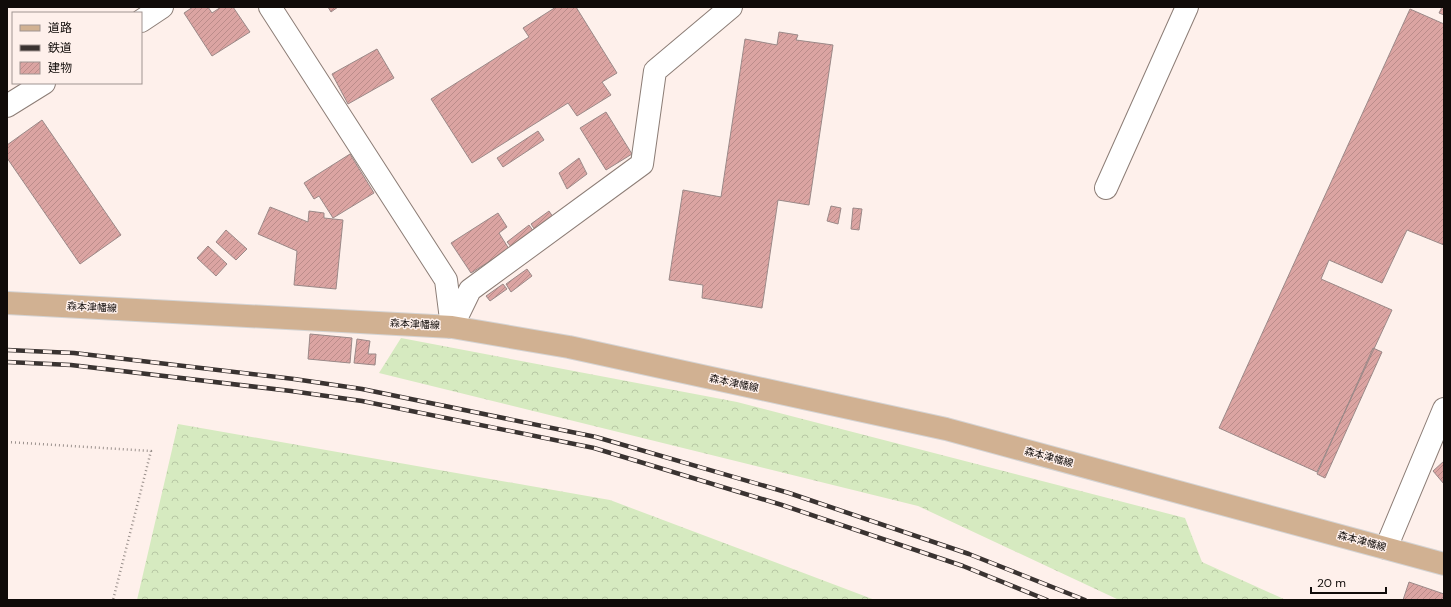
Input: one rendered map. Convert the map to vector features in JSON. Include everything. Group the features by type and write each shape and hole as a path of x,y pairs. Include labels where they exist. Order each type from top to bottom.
{"main road":[{"name":"森本津幡線","path":"7,303 452,327 569,347 946,429 1444,564"}],"street":[{"path":"142,20 162,7"},
{"path":"270,7 446,280 452,327"},
{"path":"452,327 470,290 642,164 655,71 731,7"},
{"path":"1106,188 1187,7"},
{"path":"7,106 42,84"},
{"path":"1386,548 1444,409"}],"path":[{"path":"7,442 152,451 113,600"}],"green space":[{"path":"401,338 737,402 1185,518 1202,562 1286,600 1119,600 918,506 379,373"},
{"path":"178,424 610,500 875,600 137,600"}],"building":[{"path":"193,7 208,7 212,13 221,7 233,7 250,32 212,56 184,13"},
{"path":"328,7 338,7 331,12"},
{"path":"556,7 576,7 617,73 602,82 611,95 577,116 568,103 472,163 431,99 529,37 523,28"},
{"path":"1442,7 1444,7 1444,15 1439,13"},
{"path":"1410,9 1444,24 1444,245 1407,230 1382,283 1329,260 1321,279 1392,310 1317,472 1219,428"},
{"path":"779,32 798,35 796,40 833,45 809,205 778,200 762,308 702,298 703,285 669,280 683,190 721,197 745,39 777,45"},
{"path":"377,49 394,78 348,104 332,74"},
{"path":"606,112 632,154 606,170 580,128"},
{"path":"42,120 121,235 80,264 7,158 7,145"},
{"path":"538,131 544,140 503,167 497,158"},
{"path":"350,154 374,193 333,218 319,196 314,199 304,183"},
{"path":"579,158 587,174 567,189 559,173"},
{"path":"831,206 841,208 838,224 827,221"},
{"path":"270,207 308,222 309,211 324,213 324,218 343,220 336,289 294,285 297,251 258,234"},
{"path":"853,208 862,209 859,230 851,229"},
{"path":"549,211 553,217 535,230 531,224"},
{"path":"498,213 507,227 499,233 509,249 471,273 451,243"},
{"path":"529,225 534,232 513,249 507,242"},
{"path":"226,230 247,249 236,260 216,242"},
{"path":"208,246 227,264 216,276 197,258"},
{"path":"527,269 532,276 511,292 506,284"},
{"path":"503,284 507,289 490,301 486,296"},
{"path":"310,334 352,338 350,363 308,359"},
{"path":"357,339 370,341 368,354 376,354 375,365 354,363"},
{"path":"1373,348 1382,352 1325,478 1317,474"},
{"path":"1444,461 1444,484 1433,471"},
{"path":"1409,582 1444,594 1444,600 1403,600"}],"railway":[{"path":"7,350 74,353 294,379 362,389 596,437 789,493 969,554 1085,600"},
{"path":"7,362 71,365 291,391 362,401 594,448 782,505 963,566 1047,600"}]}
